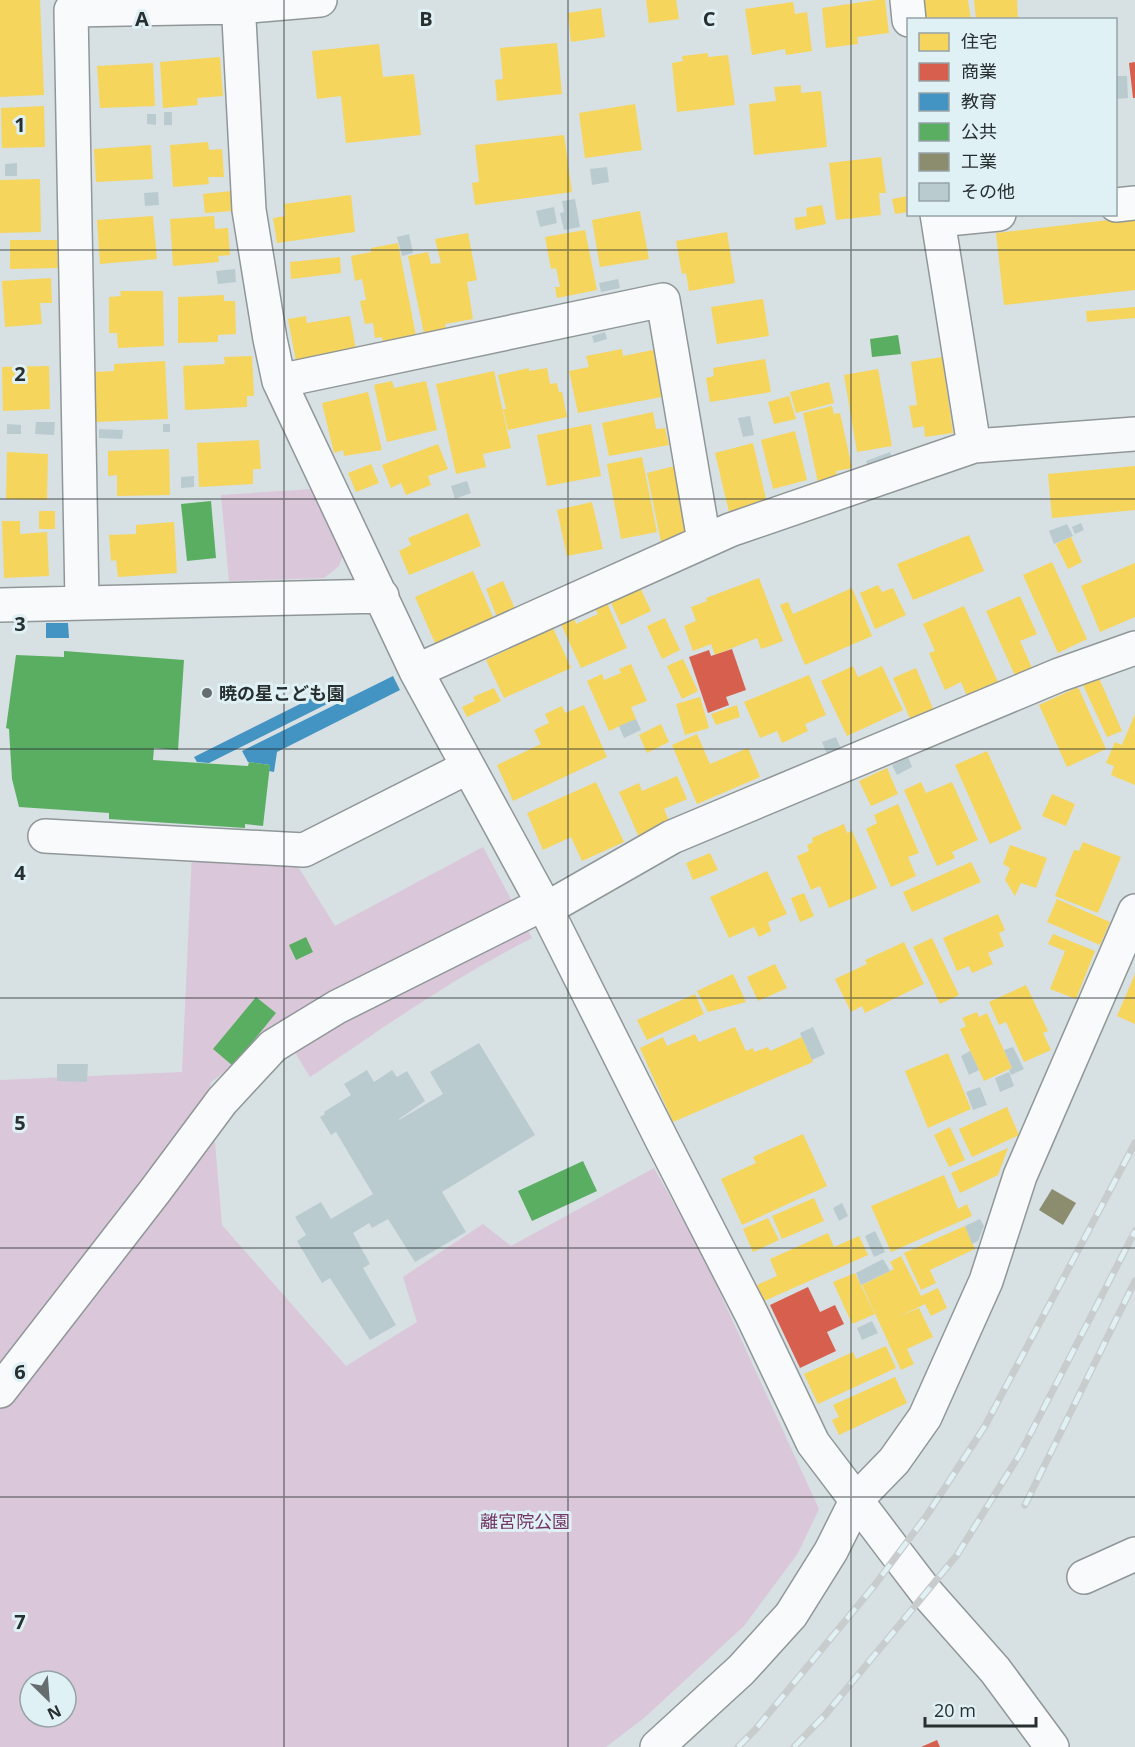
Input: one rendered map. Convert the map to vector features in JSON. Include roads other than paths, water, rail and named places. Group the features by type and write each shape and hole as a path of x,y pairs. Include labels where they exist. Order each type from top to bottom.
{"street":[{"path":"82,602 71,10 320,0"},
{"path":"907,0 909,18"},
{"path":"238,4 249,210 279,381 416,670 544,906 752,1315 813,1443 926,1592 995,1670 1052,1747"},
{"path":"1117,205 1135,203"},
{"path":"958,216 937,217 974,446"},
{"path":"279,381 663,300 704,541"},
{"path":"416,670 729,530 974,446 1135,434"},
{"path":"0,605 382,596"},
{"path":"0,1391 222,1101 273,1046 337,1007 544,906 672,837 1059,675 1135,648"},
{"path":"45,836 304,850 468,767"},
{"path":"657,1747 741,1670 791,1615 831,1551 857,1499 894,1461 925,1417 986,1281 1020,1176 1135,911"},
{"path":"1084,1577 1135,1554"}],"railway":[{"path":"738,1747 755,1730 874,1586 927,1515 985,1426 1135,1143"},
{"path":"794,1747 825,1715 957,1555 1020,1454 1135,1231"},
{"path":"1025,1505 1135,1281"}],"place":[{"name":"暁の星こども園","path":"207,693"}],"park label":[{"name":"離宮院公園","path":"525,1521"}]}
